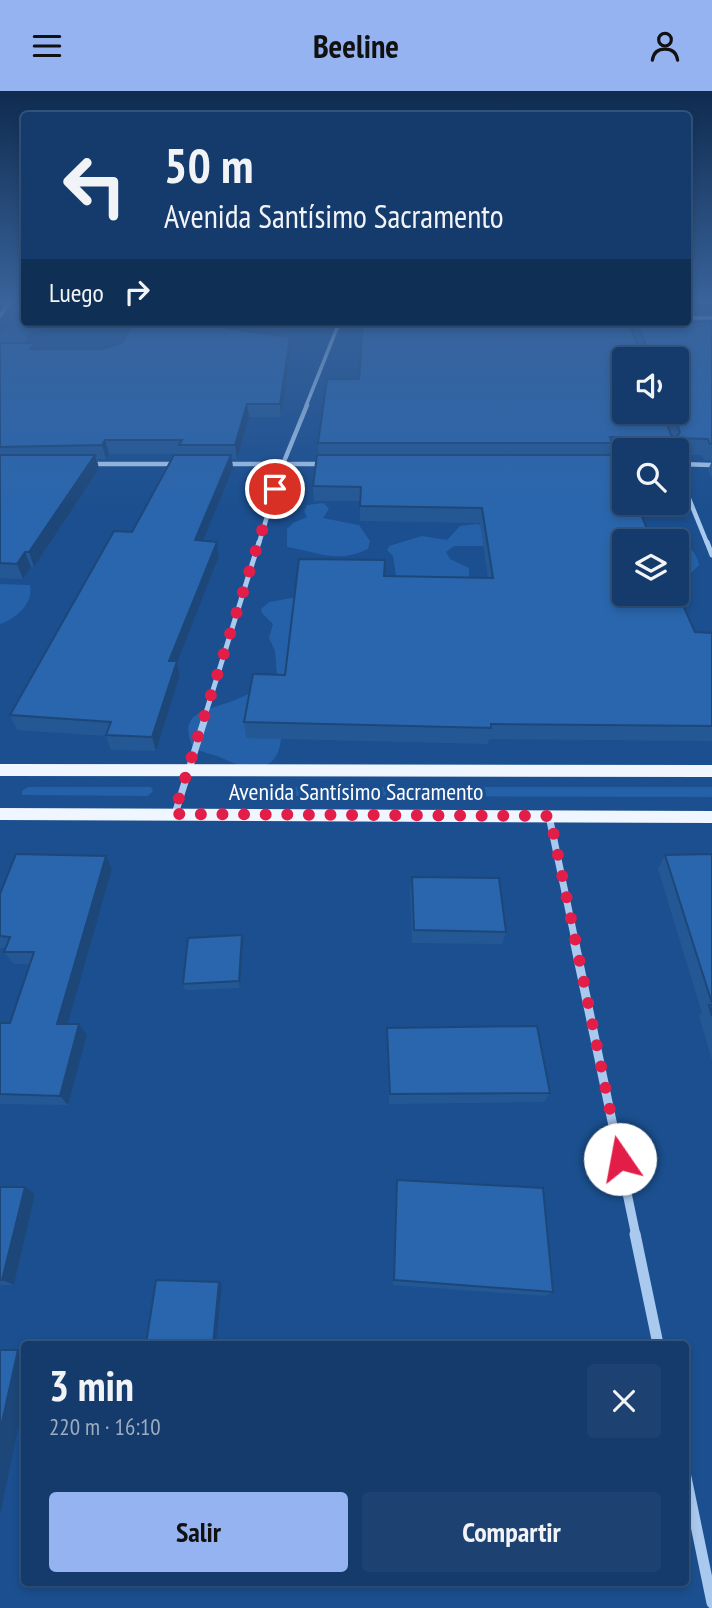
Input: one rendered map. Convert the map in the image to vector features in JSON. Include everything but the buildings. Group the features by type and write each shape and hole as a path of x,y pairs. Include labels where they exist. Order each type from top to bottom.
{"main road":[{"name":"Avenida Santísimo Sacramento","path":"0,770 712,771"},
{"name":"Avenida Santísimo Sacramento","path":"0,814 712,817"}],"street":[{"path":"174,814 283,464 320,370"},
{"path":"81,464 189,464"},
{"path":"216,464 335,464"},
{"path":"689,465 712,464"},
{"path":"689,497 712,555"},
{"path":"550,816 658,1341"},
{"path":"689,1492 712,1603"}],"shaded area":[{"path":"324,503 329,509 323,518 359,525 370,541 368,549 346,556 336,556 287,547 287,529 307,517 304,511 307,505"},
{"path":"477,524 493,528 485,546 454,546 446,552 450,559 469,568 469,582 417,584 396,576 393,556 387,550 389,546 422,536 447,540 460,526"},
{"path":"689,548 692,550 699,565 689,575"},
{"path":"0,584 30,585 31,592 22,609 0,624"},
{"path":"297,597 323,670 277,676 275,651 269,638 273,624 261,609 269,602"},
{"path":"256,692 281,737 275,758 269,764 253,768 244,766 193,747 189,735 192,719 199,713"},
{"path":"28,787 151,787 153,791 148,796 22,795 22,791"},
{"path":"253,787 712,787 712,797 250,796 248,793"}],"route":[{"path":"275,489 174,814 550,816 620,1159"}]}
